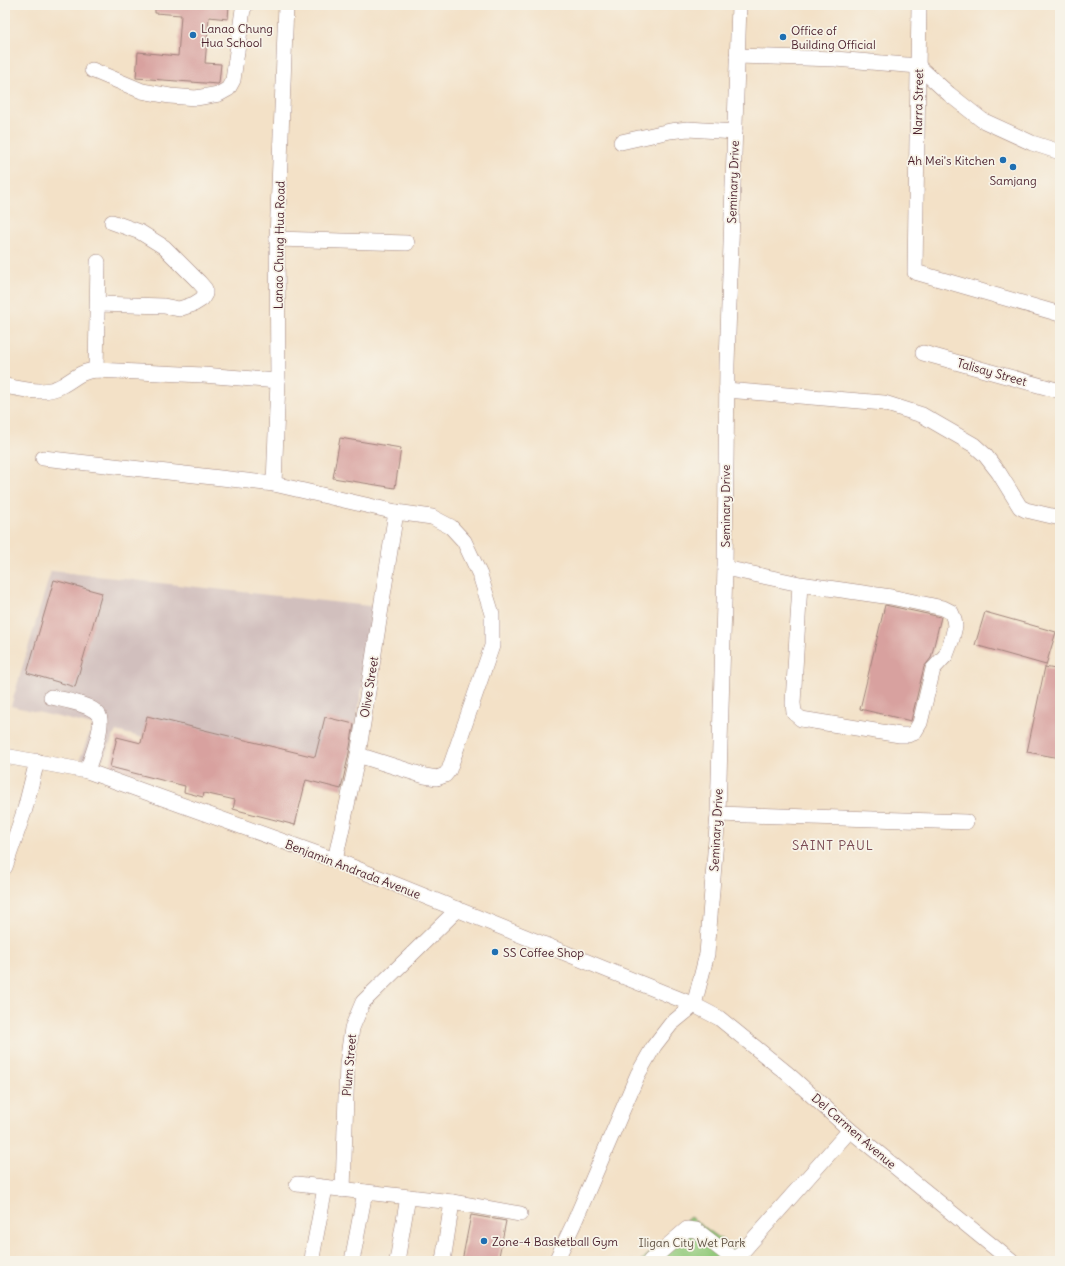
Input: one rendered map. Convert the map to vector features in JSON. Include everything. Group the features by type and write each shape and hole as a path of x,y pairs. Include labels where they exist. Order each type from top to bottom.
{"street":[{"path":"92,70 142,91 170,96 196,98 219,94 228,89 233,80 243,9 246,5"},
{"name":"Lanao Chung Hua Road","path":"274,484 278,381 277,239 286,5"},
{"name":"Seminary Drive","path":"694,1005 707,954 718,814 725,568 726,390 739,5"},
{"name":"Narra Street","path":"919,5 915,272 1060,314"},
{"path":"737,56 835,59 918,66 949,94 982,120 1032,144 1060,152"},
{"path":"621,142 670,131 688,129 735,132"},
{"path":"98,304 164,306 179,309 194,304 202,299 205,294 205,289 164,246 140,232 112,222"},
{"path":"277,239 407,243"},
{"path":"96,370 98,262"},
{"name":"Talisay Street","path":"923,352 1060,391"},
{"path":"5,386 39,392 62,386 76,376 87,371 96,370 203,375 278,381"},
{"path":"726,390 884,402 922,415 974,445 985,455 999,473 1020,508 1060,518"},
{"path":"43,458 274,484 396,512 432,517 451,527 464,541 480,574 492,614 492,646 449,770 445,775 437,778 425,776 358,755"},
{"name":"Olive Street","path":"335,860 358,755 396,512"},
{"path":"725,568 800,584 891,597 943,608 952,612 955,626 952,639 946,655 933,669 920,723 914,733 900,736 801,719 794,713 793,703 800,584"},
{"path":"51,697 84,705 98,714 100,720 99,734 86,771"},
{"name":"Benjamin Andrada Avenue","path":"5,756 86,771 335,860 694,1005"},
{"path":"5,867 25,809 37,761"},
{"path":"718,814 966,822"},
{"name":"Plum Street","path":"343,1190 347,1064 352,1028 363,1002 458,909"},
{"path":"556,1261 638,1074 654,1046 671,1024 694,1005"},
{"name":"Del Carmen Avenue","path":"694,1005 719,1018 788,1074 850,1130 1011,1261"},
{"path":"650,1261 687,1229 696,1230 736,1260 850,1130"},
{"path":"296,1184 452,1202 520,1214"},
{"path":"312,1261 312,1252 325,1188"},
{"path":"352,1261 365,1192"},
{"path":"398,1261 408,1197"},
{"path":"443,1261 452,1202"}],"shaded area":[{"path":"51,571 378,607 343,789 116,731 100,764 80,759 93,725 11,706"}],"green space":[{"name":"Iligan City Wet Park","path":"690,1217 752,1261 641,1261"}],"building":[{"name":"Lanao Chung Hua School","path":"155,5 229,5 228,19 209,17 205,63 221,64 218,84 136,78 138,52 178,56 181,15 155,13"},
{"path":"340,438 401,448 395,488 333,478"},
{"path":"54,580 102,593 75,687 27,673"},
{"path":"885,605 941,617 931,658 924,667 911,721 860,709"},
{"path":"985,612 1056,632 1046,665 975,645"},
{"path":"1045,667 1060,670 1060,758 1027,752"},
{"path":"147,716 315,757 325,717 354,724 341,789 306,780 295,825 233,809 235,800 204,793 203,797 184,792 185,786 110,767 117,737 141,743"},
{"name":"Zone-4 Basketball Gym","path":"471,1215 506,1221 498,1261 462,1261"}],"place":[{"name":"Lanao Chung Hua School","path":"193,35"},
{"name":"Office of Building Official","path":"783,37"},
{"name":"Ah Mei's Kitchen","path":"1003,160"},
{"name":"Samjang","path":"1013,167"},
{"name":"SS Coffee Shop","path":"495,952"},
{"name":"Zone-4 Basketball Gym","path":"484,1241"}],"district":[{"name":"SAINT PAUL","path":"833,845"}]}
